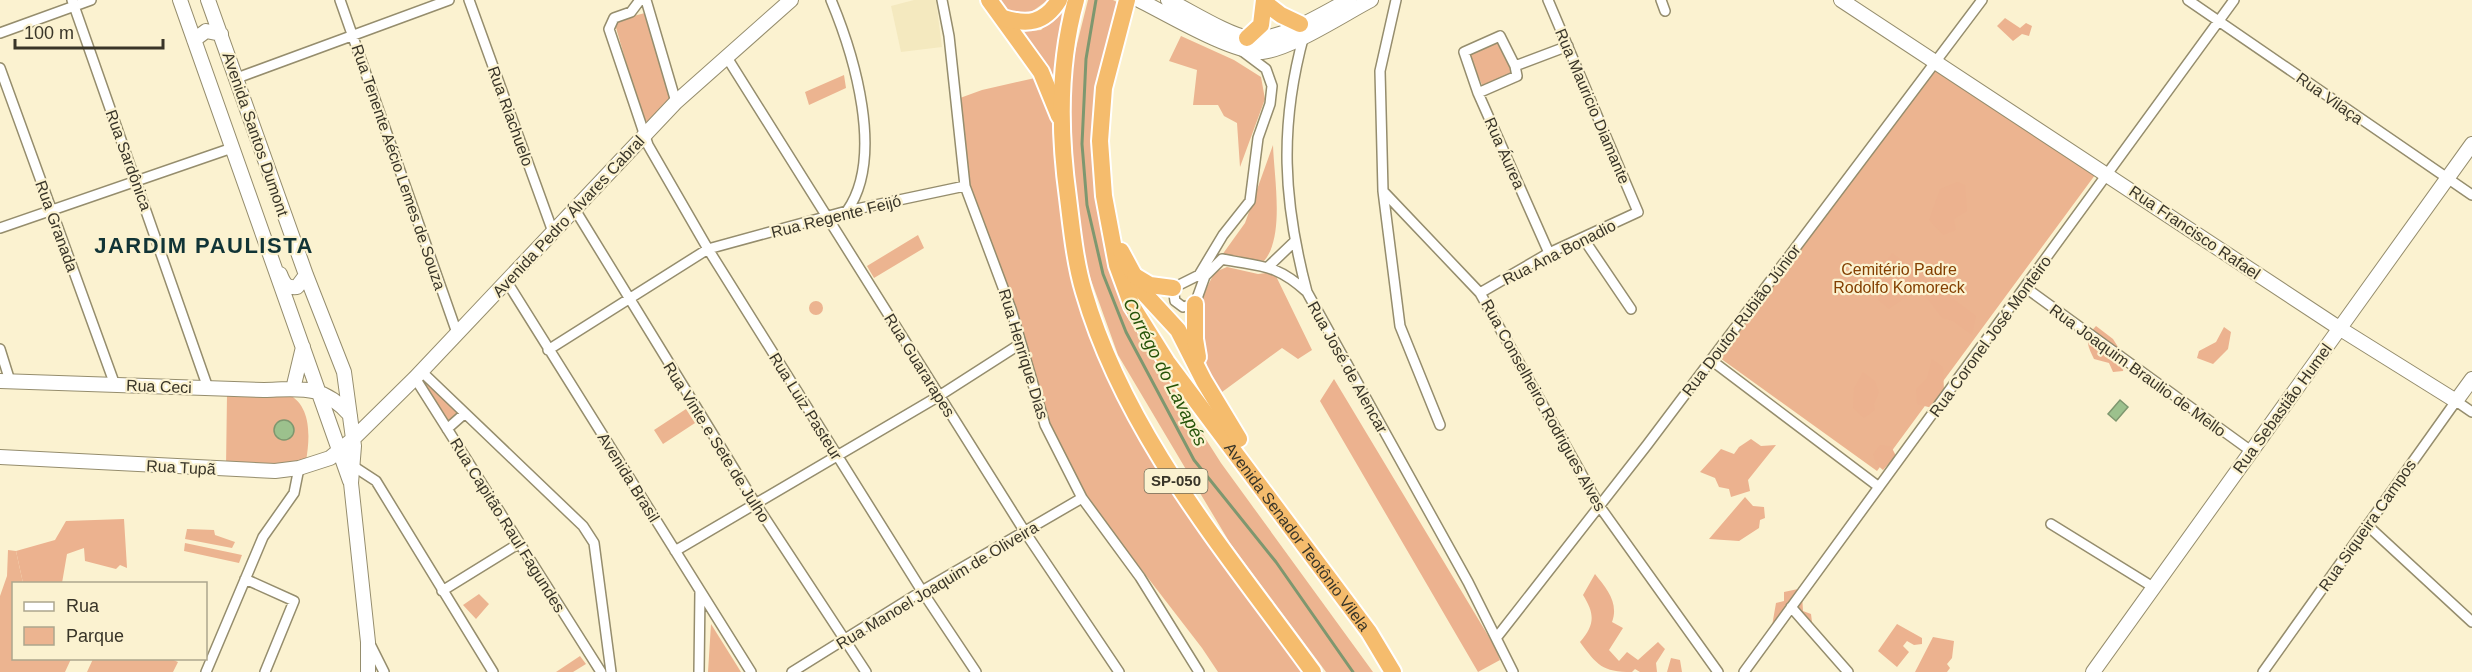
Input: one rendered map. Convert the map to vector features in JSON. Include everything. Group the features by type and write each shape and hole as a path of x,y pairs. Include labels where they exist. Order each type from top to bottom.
{"highway":[{"path":"989,0 1041,72 1061,119"},
{"path":"1003,18 1023,24 1044,17 1059,0"},
{"name":"SP-050","path":"1076,0 1065,57 1061,119 1064,174 1078,268 1107,358 1148,438 1171,474 1313,672"},
{"name":"Avenida Senador Teotônio Vilela","path":"1127,0 1104,88 1100,141 1109,229 1117,266 1132,306 1167,362 1369,632 1393,672"},
{"path":"1243,44 1261,25 1264,1"},
{"path":"1264,1 1302,29"},
{"path":"1109,229 1143,292 1178,330 1204,381 1269,485 1278,510"},
{"path":"1134,276 1150,285 1173,288"},
{"path":"1195,304 1195,339 1204,381"},
{"path":"1369,632 1405,672"}],"main road":[{"path":"180,0 351,483 369,642 368,672"},
{"name":"Avenida Santos Dumont","path":"208,0 306,275 344,372 353,439 351,483"},
{"name":"Avenida Pedro Álvares Cabral","path":"353,439 418,375 676,102 791,0"},
{"path":"1139,0 1243,44 1302,29 1371,0"},
{"path":"1168,0 1243,44"},
{"path":"1302,29 1348,0"},
{"name":"Rua Francisco Rafael","path":"1840,0 2107,173 2339,328 2456,401"},
{"path":"194,40 206,31 221,34"},
{"name":"Rua Sebastião Humel","path":"2093,672 2472,144"},
{"path":"268,251 284,284 297,287 306,275"},
{"path":"293,389 303,345"},
{"name":"Rua Siqueira Campos","path":"2456,401 2472,379"},
{"name":"Rua Ceci","path":"5,381 318,391"},
{"path":"318,391 338,402 350,415"},
{"name":"Rua Tupã","path":"0,457 275,471 299,468 330,458 353,439"}],"street":[{"path":"0,33 73,3 91,0"},
{"name":"Rua Tenente Aécio Lemes de Souza","path":"340,0 457,333"},
{"path":"237,78 449,0"},
{"name":"Rua Riachuelo","path":"469,0 553,232"},
{"name":"Rua Luiz Pasteur","path":"640,0 631,12 614,18 609,29 644,135 708,249 922,591 976,672"},
{"path":"646,0 676,102"},
{"path":"831,0 853,60 860,91 863,166 855,198 847,211"},
{"name":"Rua Henrique Dias","path":"942,0 949,36 965,186 1011,309 1045,425 1082,498 1140,577 1199,672"},
{"path":"1396,0 1380,71 1383,191 1400,326 1440,425"},
{"name":"Rua Mauricio Diamante","path":"1548,0 1638,212"},
{"path":"1661,0 1665,11"},
{"name":"Rua Doutor Rubião Júnior","path":"1497,638 1600,507 1982,0"},
{"name":"Rua Vilaça","path":"2188,0 2472,195"},
{"name":"Rua Coronel José Monteiro","path":"1744,672 2234,0"},
{"name":"Rua Sardônica","path":"73,3 137,180 208,388"},
{"path":"631,12 644,14 653,22"},
{"name":"Rua José de Alencar","path":"1302,29 1286,120 1289,210 1294,242 1307,292 1497,638 1513,672"},
{"name":"Rua Áurea","path":"1515,66 1500,36 1464,52 1479,93 1549,253"},
{"path":"1243,44 1269,73 1272,86 1270,104 1258,138 1250,201 1223,235 1199,275 1173,288 1174,298 1180,306 1195,304 1206,276 1222,259 1269,266 1293,280 1307,292"},
{"path":"1479,93 1517,76 1515,66 1568,46"},
{"name":"Rua Guararapes","path":"726,56 1025,532 1119,672"},
{"name":"Rua Granada","path":"0,68 115,385"},
{"path":"1270,104 1278,107 1286,120"},
{"path":"0,228 232,148"},
{"name":"Rua Regente Feijó","path":"548,350 708,249 847,211 965,186"},
{"name":"Rua Conselheiro Rodrigues Alves","path":"1383,191 1480,293 1600,507 1718,672"},
{"name":"Rua Vinte e Sete de Julho","path":"574,208 754,503 866,672"},
{"name":"Rua Ana Bonadio","path":"1480,293 1549,253 1638,212"},
{"path":"1583,238 1631,309"},
{"path":"1269,266 1294,242"},
{"name":"Avenida Brasil","path":"507,282 751,672"},
{"name":"Rua Joaquim Braulio de Mello","path":"2026,288 2251,451"},
{"path":"675,551 836,454 939,396 1020,344"},
{"path":"0,349 5,381"},
{"path":"1711,360 1879,487"},
{"path":"418,375 464,414 583,526 594,543 611,672"},
{"name":"Rua Capitão Raul Fagundes","path":"418,375 447,429 601,672"},
{"path":"2456,401 2472,412"},
{"name":"Rua Siqueira Campos","path":"2269,670 2367,525 2456,401"},
{"path":"447,429 464,414"},
{"path":"353,466 376,481 493,672"},
{"path":"206,672 263,537 294,493 299,468"},
{"name":"Rua Manoel Joaquim de Oliveira","path":"792,672 922,591 1082,498"},
{"path":"2051,524 2153,587"},
{"path":"2367,525 2472,621"},
{"path":"442,591 518,544"},
{"path":"245,579 294,601 265,672"},
{"path":"699,672 700,591"},
{"path":"1791,608 1848,672"},
{"path":"369,642 384,672"}],"shaded area":[{"path":"914,0 936,0 942,47 901,52 891,6"},
{"path":"2120,400 2128,407 2116,421 2108,414"},
{"path":"284,420 291,423 294,430 291,437 284,440 277,437 274,430 277,423"}],"green space":[{"path":"999,0 1048,0 1026,16 1008,12"},
{"path":"1088,0 1117,2 1094,95 1099,198 1125,305 1144,342 1221,463 1373,672 1326,672 1230,543 1118,355 1086,266 1067,120 1074,56"},
{"path":"1062,8 1058,87 1018,32 1041,30"},
{"path":"645,13 671,102 648,122 643,120 614,21"},
{"path":"2005,18 2020,28 2026,23 2032,26 2029,36 2022,34 2013,41 1997,26"},
{"path":"1181,36 1234,60 1261,77 1265,99 1240,167 1237,123 1224,116 1218,105 1193,105 1197,70 1169,61"},
{"path":"1497,40 1513,74 1483,87 1468,54"},
{"name":"Cemitério Padre Rodolfo Komoreck","path":"1934,68 2095,175 1877,471 1720,358"},
{"path":"844,75 846,88 809,105 805,92"},
{"path":"1035,78 1053,115 1056,174 1072,268 1106,360 1303,672 1218,672 1084,495 1048,424 968,184 960,98 982,90"},
{"path":"1273,145 1277,206 1274,237 1270,250 1264,261 1222,255 1245,223"},
{"path":"1957,182 1965,185 1967,211 1954,219 1956,230 1943,235 1929,220 1940,189"},
{"path":"918,235 924,248 874,278 867,266"},
{"path":"1892,253 1976,316 1972,335 1953,321 1942,318 1927,298 1913,292 1889,309 1878,300 1874,281"},
{"path":"1227,267 1258,274 1274,272 1312,350 1298,359 1282,348 1218,395 1204,352 1201,308 1204,294 1215,272"},
{"path":"813,301 819,301 823,308 819,315 813,315 809,311 809,305"},
{"path":"2096,326 2113,339 2125,358 2123,371 2113,372 2109,363 2094,359 2088,338"},
{"path":"2224,327 2231,332 2228,349 2213,364 2197,358 2199,351 2216,342"},
{"path":"1932,359 1943,367 1944,391 1932,408 1917,404 1916,389 1927,378"},
{"path":"1863,372 1875,381 1879,392 1874,404 1875,410 1864,418 1853,408 1854,388"},
{"path":"1334,379 1495,647 1500,660 1478,672 1320,401"},
{"path":"425,380 457,412 458,416 451,422 445,421 422,384"},
{"path":"288,394 302,406 308,423 306,461 292,464 226,467 227,395"},
{"path":"686,409 695,423 663,444 654,430"},
{"path":"1751,439 1761,446 1776,445 1748,480 1750,491 1731,497 1729,489 1719,487 1715,478 1700,472 1721,449 1734,454 1739,447"},
{"path":"1880,445 1891,446 1896,456 1883,470 1876,464 1873,454"},
{"path":"1745,497 1753,506 1764,507 1765,518 1760,520 1759,528 1739,541 1709,539"},
{"path":"124,519 127,568 120,565 116,569 85,561 84,548 67,554 62,582 23,582 16,551 55,540 66,521"},
{"path":"187,529 214,530 215,535 235,542 232,548 185,539"},
{"path":"185,543 242,555 239,563 184,551"},
{"path":"8,550 16,551 23,582 12,582 12,660 71,660 65,672 0,672 0,596 7,576"},
{"path":"1595,574 1613,602 1612,622 1623,628 1609,650 1619,661 1627,652 1638,660 1658,642 1665,649 1656,663 1657,672 1640,672 1635,669 1632,672 1622,672 1607,669 1596,662 1580,642 1591,625 1592,619 1590,608 1583,595"},
{"path":"1798,589 1802,595 1803,611 1811,614 1812,622 1806,625 1793,612 1772,626 1776,603 1784,601 1784,592"},
{"path":"479,594 489,604 476,619 463,605"},
{"path":"711,624 741,672 708,672"},
{"path":"1897,624 1922,638 1922,644 1914,645 1907,641 1903,646 1909,652 1897,667 1878,651"},
{"path":"1933,637 1954,641 1952,658 1947,664 1950,668 1947,672 1915,672"},
{"path":"580,656 586,664 573,672 556,672"},
{"path":"1671,658 1680,660 1682,672 1667,672"},
{"path":"93,660 174,660 178,662 173,672 87,672"}],"waterway":[{"name":"Corrégo do Lavapés","path":"1096,0 1086,59 1082,144 1087,205 1103,274 1126,332 1194,460 1276,562 1353,672"}],"district":[{"name":"JARDIM PAULISTA","path":"204,245"}]}
